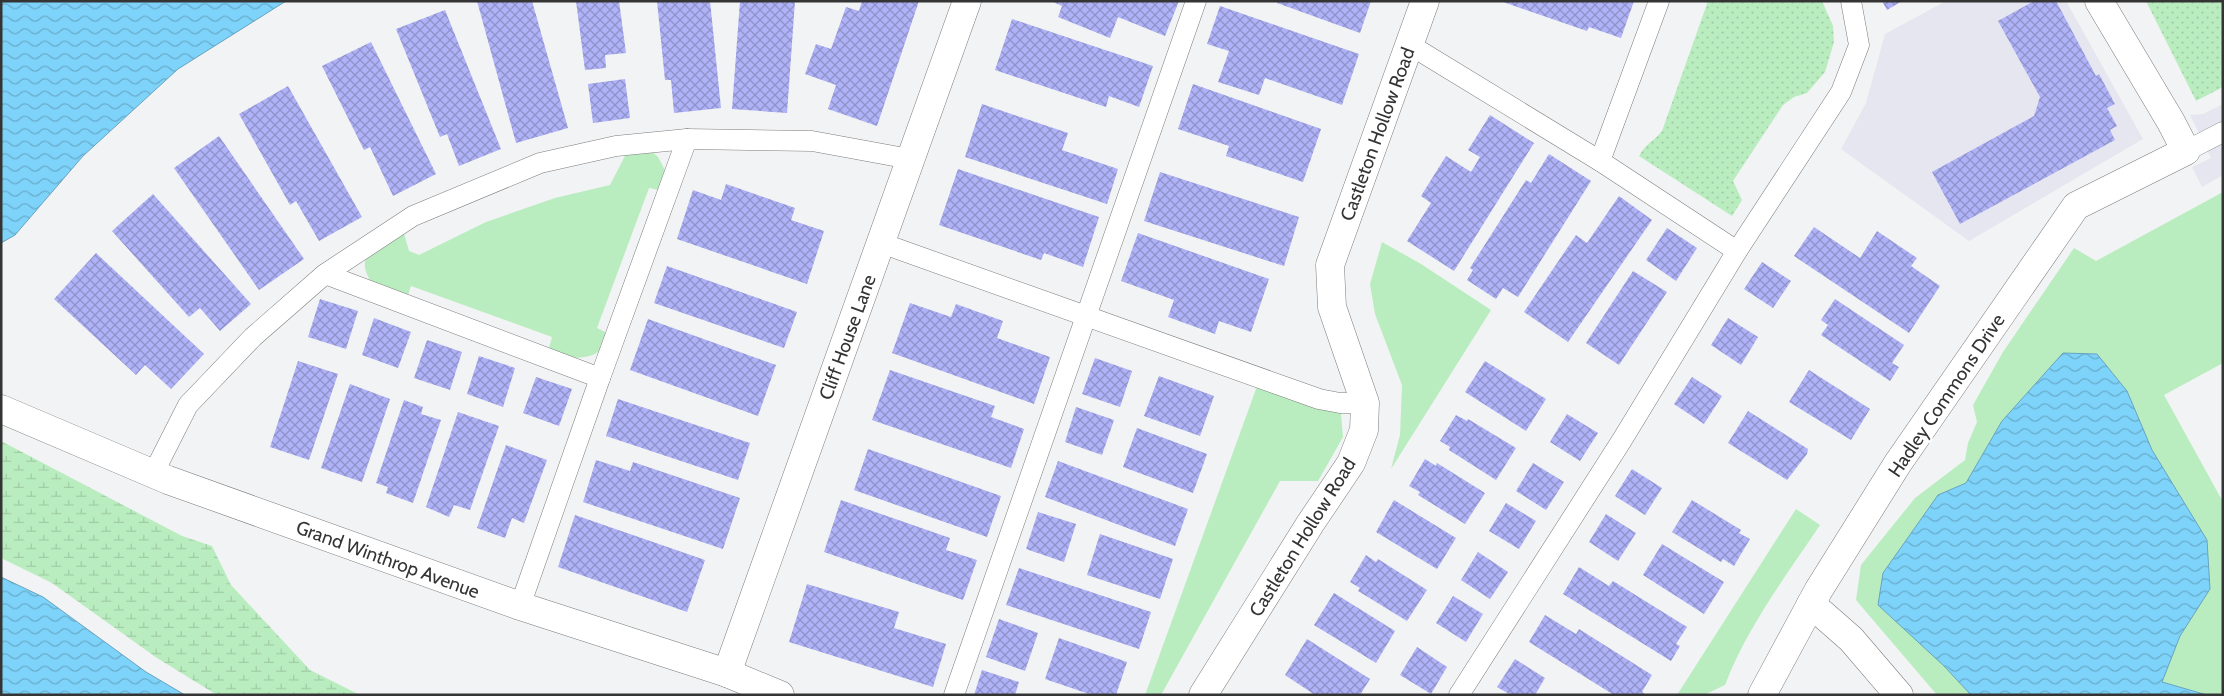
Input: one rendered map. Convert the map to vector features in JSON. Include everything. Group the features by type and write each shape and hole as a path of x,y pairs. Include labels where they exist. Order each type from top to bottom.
{"street":[{"name":"Cliff House Lane","path":"726,673 967,1"},
{"name":"Castleton Hollow Road","path":"1203,695 1305,532 1351,464 1364,430 1365,403 1332,306 1330,265 1426,1"},
{"path":"2099,1 2171,122 2186,151"},
{"name":"Hadley Commons Drive","path":"1762,695 1811,604 1898,463 2076,206 2186,151"},
{"name":"Grand Winthrop Avenue","path":"1,409 153,474 520,606 726,673 780,695"},
{"path":"1811,604 1851,639 1899,695"}],"lane":[{"path":"954,695 1196,1"},
{"path":"1600,161 1660,1"},
{"path":"1459,695 1622,440 1737,251 1842,92 1859,45 1851,1"},
{"path":"1410,45 1600,161 1737,251"},
{"path":"2186,151 2223,132"},
{"path":"153,474 188,405 253,337 325,274 413,216 540,163 616,146 687,139 812,141 910,159"},
{"path":"520,606 687,139"},
{"path":"881,243 1319,398 1340,403 1365,403"},
{"path":"325,274 600,378"}],"shaded area":[{"path":"1946,1 2066,1 2143,139 1969,241 1841,149 1866,103 1885,34"},
{"path":"2223,104 2223,175 2202,187 2192,167 2211,158 2190,115 2203,114"}],"green space":[{"path":"1708,1 1822,1 1833,26 1834,42 1825,72 1807,93 1794,97 1783,105 1733,181 1742,200 1732,216 1639,156 1644,148 1662,131"},
{"path":"2146,1 2223,1 2223,87 2196,101"},
{"path":"647,147 658,157 666,172 659,190 649,188 597,328 605,332 606,342 602,349 595,354 575,358 556,353 549,348 552,337 411,286 408,295 371,282 368,276 365,267 366,257 403,230 409,251 419,255 486,222 555,198 610,185 626,154"},
{"path":"2223,192 2223,363 2164,395 2223,502 2223,695 1937,695 1856,600 1861,565 1915,498 1965,460 1968,443 1977,422 1973,405 2003,352 2074,248 2096,261"},
{"path":"1382,242 1421,264 1491,310 1391,469 1400,435 1402,385 1375,314 1370,284"},
{"path":"1260,378 1340,403 1343,437 1318,481 1280,481 1161,695 1145,695"},
{"path":"1,441 182,536 212,546 231,585 310,670 360,695 217,695 157,658 52,583 1,558"},
{"path":"1796,509 1820,525 1756,622 1725,685 1704,695 1677,695"}],"water":[{"path":"1,1 286,1 178,69 83,156 15,235 1,243"},
{"path":"2063,353 2097,354 2127,391 2152,450 2207,540 2210,589 2180,636 2162,682 2207,695 1971,695 1944,666 1878,605 1883,573 1938,495 1966,483 2002,421"},
{"path":"1,577 43,597 146,672 185,695 1,695"}],"building":[{"path":"477,1 532,1 568,128 516,143"},
{"path":"576,1 619,1 626,53 605,55 606,68 585,70"},
{"path":"657,1 710,1 721,108 674,113 671,80 665,80"},
{"path":"740,1 795,1 787,113 732,109"},
{"path":"862,1 919,1 877,126 828,109 836,85 805,74 816,44 831,49 846,7 859,11"},
{"path":"1051,1 1179,1 1165,36 1118,17 1110,38 1058,17 1062,6"},
{"path":"1277,1 1371,1 1360,33 1277,3"},
{"path":"1634,1 1621,38 1589,27 1587,31 1503,2"},
{"path":"1882,1 1902,1 1887,10"},
{"path":"2034,1 2056,1 2096,76 2099,74 2115,104 2107,108 2117,126 2110,130 2115,140 1960,224 1932,172 2034,116 2040,97 1998,21"},
{"path":"1220,6 1359,54 1342,105 1265,78 1259,95 1218,82 1229,51 1207,44"},
{"path":"445,10 501,149 459,166 447,134 440,137 396,29"},
{"path":"1012,19 1153,66 1139,107 1109,96 1106,107 995,70"},
{"path":"371,42 436,174 393,196 370,147 364,150 322,66"},
{"path":"625,79 630,118 593,123 588,84"},
{"path":"1193,84 1321,129 1303,182 1226,156 1229,146 1178,129"},
{"path":"288,86 362,217 319,241 296,201 290,205 239,114"},
{"path":"982,104 1068,133 1062,150 1118,169 1107,204 965,157"},
{"path":"1490,115 1534,143 1454,271 1407,241 1431,203 1421,196 1446,156 1471,172 1480,157 1468,150"},
{"path":"219,136 304,259 259,290 174,168"},
{"path":"1549,154 1591,181 1518,297 1503,288 1496,299 1467,280 1473,270 1470,268 1526,180 1531,183"},
{"path":"958,169 1099,217 1083,267 1044,253 1041,260 939,225"},
{"path":"1160,172 1299,217 1284,266 1144,221"},
{"path":"726,184 795,208 791,220 824,231 807,284 677,239 693,190 721,200"},
{"path":"153,194 251,304 220,331 200,308 189,317 112,231"},
{"path":"1619,196 1652,220 1568,342 1524,312 1576,235 1587,243"},
{"path":"1814,227 1860,258 1877,231 1917,258 1911,266 1940,286 1909,333 1794,256"},
{"path":"1667,228 1697,248 1676,281 1646,260"},
{"path":"1138,233 1269,279 1251,332 1219,321 1215,334 1168,317 1174,300 1121,281"},
{"path":"96,253 204,354 171,389 145,365 136,375 54,299"},
{"path":"1762,262 1791,281 1773,308 1744,289"},
{"path":"667,266 797,312 784,348 654,303"},
{"path":"1633,271 1667,292 1619,365 1586,343"},
{"path":"320,299 358,311 346,349 308,337"},
{"path":"1835,299 1904,345 1892,363 1899,367 1890,381 1821,335 1828,325 1821,320"},
{"path":"910,303 951,317 956,304 1003,321 997,338 1050,357 1034,404 892,353"},
{"path":"374,318 411,332 398,368 362,355"},
{"path":"1728,318 1758,337 1741,365 1711,345"},
{"path":"648,319 776,365 758,416 630,370"},
{"path":"427,340 462,352 450,390 414,378"},
{"path":"479,356 515,368 503,407 467,394"},
{"path":"1095,358 1132,371 1120,407 1082,394"},
{"path":"298,361 338,374 309,460 270,447"},
{"path":"1485,361 1546,399 1526,431 1465,392"},
{"path":"890,370 995,406 991,417 1024,429 1011,468 872,420"},
{"path":"1809,370 1870,409 1851,440 1789,402"},
{"path":"1159,376 1214,396 1200,436 1144,416"},
{"path":"536,377 572,389 559,426 523,413"},
{"path":"1692,377 1722,396 1704,424 1674,404"},
{"path":"350,384 390,399 362,482 321,468"},
{"path":"618,399 750,443 738,480 606,436"},
{"path":"404,400 423,407 421,414 441,420 413,503 386,493 388,487 376,483"},
{"path":"1076,407 1114,420 1102,455 1065,442"},
{"path":"1748,411 1808,449 1807,454 1787,480 1728,443"},
{"path":"458,412 499,426 470,510 454,505 449,517 426,507"},
{"path":"1567,414 1598,433 1580,461 1550,442"},
{"path":"1456,415 1467,421 1468,419 1516,448 1496,480 1449,450 1450,447 1440,441"},
{"path":"1137,428 1207,454 1193,493 1123,467"},
{"path":"506,445 547,460 524,523 512,518 505,538 477,528"},
{"path":"868,449 1001,496 987,537 854,490"},
{"path":"1425,459 1436,466 1437,463 1485,493 1465,524 1418,495 1420,492 1409,486"},
{"path":"596,460 630,471 633,462 740,498 723,549 583,502"},
{"path":"1058,461 1188,509 1175,546 1045,497"},
{"path":"1533,463 1564,482 1546,510 1516,491"},
{"path":"1632,469 1662,488 1645,515 1615,496"},
{"path":"841,500 950,538 946,550 977,560 963,600 824,552"},
{"path":"1394,500 1456,538 1437,569 1376,532"},
{"path":"1692,500 1741,530 1739,533 1750,539 1734,566 1723,559 1721,562 1672,532"},
{"path":"1506,503 1536,521 1519,549 1489,531"},
{"path":"1038,512 1076,524 1064,562 1026,549"},
{"path":"1606,514 1636,533 1618,561 1589,542"},
{"path":"575,515 705,560 687,612 558,567"},
{"path":"1100,534 1173,559 1160,599 1087,575"},
{"path":"1662,544 1724,582 1704,614 1643,575"},
{"path":"1478,552 1508,572 1490,599 1461,580"},
{"path":"1366,555 1376,562 1378,559 1427,590 1407,621 1358,591 1360,588 1350,582"},
{"path":"1579,567 1609,586 1613,581 1687,627 1676,644 1680,646 1671,661 1563,594"},
{"path":"1019,568 1151,612 1139,649 1006,605"},
{"path":"807,584 899,612 894,628 946,644 933,687 789,642"},
{"path":"1334,593 1395,631 1376,663 1314,625"},
{"path":"1453,596 1483,614 1466,642 1436,623"},
{"path":"1545,615 1576,634 1579,629 1652,675 1642,692 1646,695 1614,695 1529,642"},
{"path":"999,619 1038,633 1025,671 986,657"},
{"path":"1059,638 1127,662 1116,695 1092,695 1045,679"},
{"path":"1307,639 1370,679 1360,695 1315,695 1285,675"},
{"path":"1417,647 1447,667 1431,694 1400,675"},
{"path":"1515,659 1545,678 1535,695 1511,695 1497,687"},
{"path":"982,670 1019,682 1015,695 974,695"}]}
